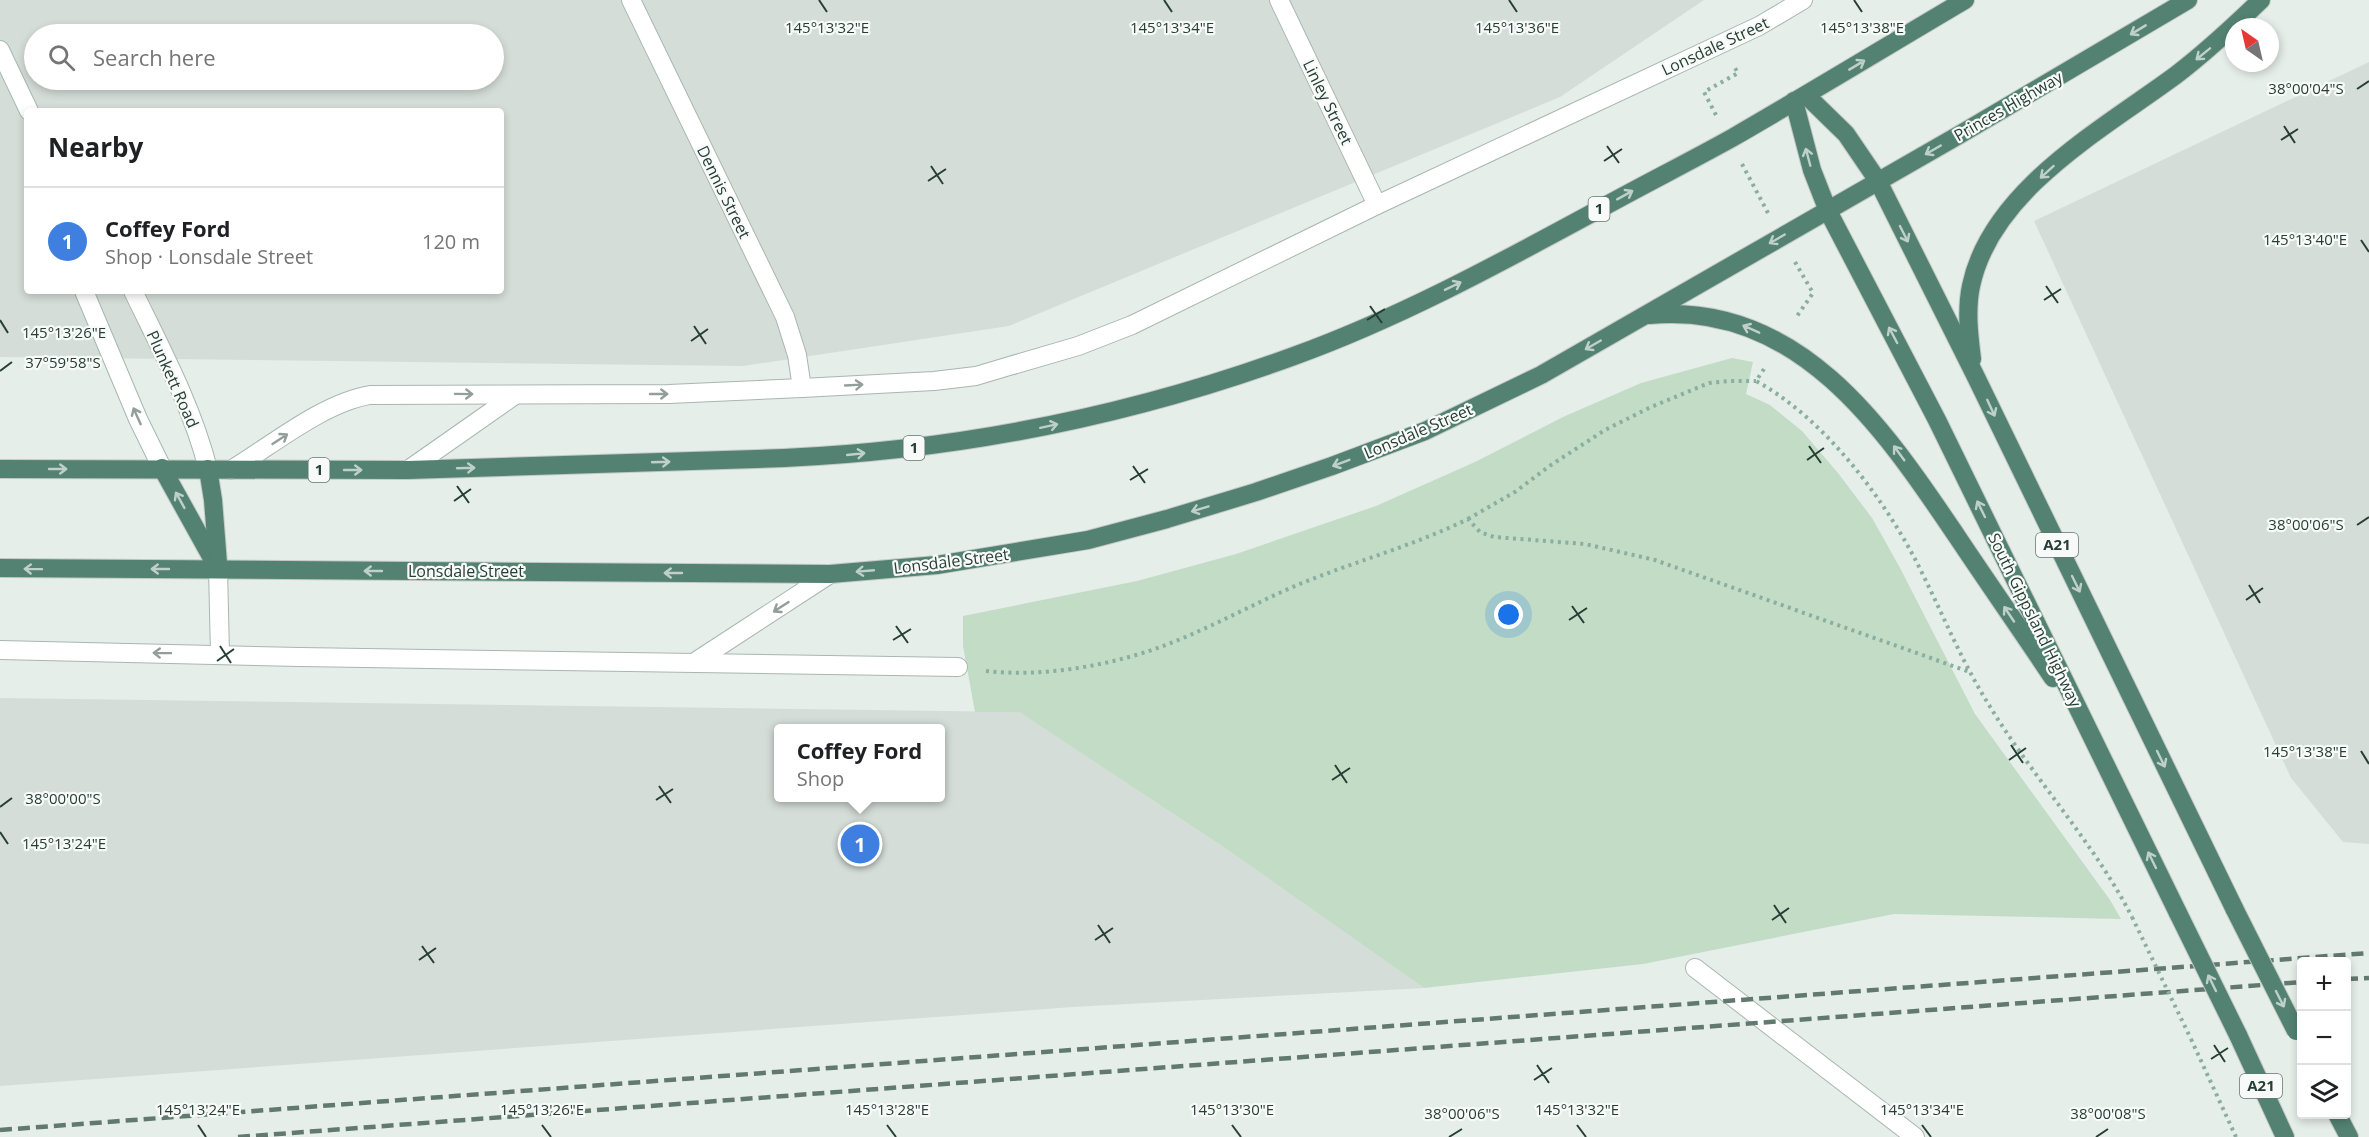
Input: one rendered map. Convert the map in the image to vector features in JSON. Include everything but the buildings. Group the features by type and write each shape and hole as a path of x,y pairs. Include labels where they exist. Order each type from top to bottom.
{"highway":[{"name":"1","path":"0,469 408,470 838,456 943,445 1044,428 1155,399 1294,356 1400,311 1564,228 1729,140 1965,0"},
{"name":"Princes Highway","path":"1828,211 2188,0"},
{"path":"1975,375 1969,329 1971,287 1984,248 2008,212 2063,158 2206,52 2261,0"},
{"name":"A21","path":"1800,98 1846,134 1878,181 2297,1033"},
{"name":"South Gippsland Highway","path":"1800,98 1812,170 1828,211 1932,410 2238,1035 2285,1137"},
{"name":"Lonsdale Street","path":"0,568 830,574 937,565 1077,542 1167,519 1256,492 1425,431 1541,375 1828,211"},
{"path":"1644,315 1697,314 1744,326 1796,354 1859,404 1911,468 2089,732"},
{"path":"162,468 218,569"},
{"path":"208,469 213,500 218,569"},
{"path":"2340,1119 2349,1137"}],"street":[{"name":"Dennis Street","path":"631,0 784,317 797,355 802,388"},
{"name":"Linley Street","path":"1279,0 1377,205"},
{"name":"Lonsdale Street","path":"231,470 321,413 356,397 390,393 669,394 934,381 976,376 1078,346 1161,312 1377,205 1750,30 1803,0"},
{"path":"0,50 27,108"},
{"path":"85,294 134,410 162,468"},
{"name":"Plunkett Road","path":"134,294 180,389 198,434 208,469"},
{"path":"408,470 515,395"},
{"path":"218,569 220,654"},
{"path":"695,662 830,574"},
{"path":"0,650 958,667"},
{"path":"1695,968 1915,1137"}],"path":[{"path":"1000,672 1026,674 1051,672 1132,656 1154,649 1301,584 1468,519 1515,492 1551,465 1605,430 1651,406 1709,383 1756,381"},
{"path":"1468,519 1480,532 1494,537 1585,544 1655,560 1970,672"},
{"path":"2132,916 2192,1038 2236,1137"}],"shaded area":[{"path":"0,0 1704,0 1560,97 1009,326 743,366 0,357"},
{"path":"2369,62 2369,844 2343,842 2291,778 2034,221"},
{"path":"0,698 1019,712 1225,848 1424,988 1072,1007 0,1086"}],"green space":[{"path":"1732,358 1753,362 1746,394 1770,405 1802,431 1872,518 1975,714 2110,900 2121,919 1894,914 1643,964 1424,988 1225,848 1019,712 975,712 963,646 963,616 1137,581 1236,554 1376,506 1475,462 1563,417 1641,383"}],"railway":[{"path":"0,1130 2369,953"},
{"path":"2351,979 2369,978"},
{"path":"238,1137 2297,982"}],"place":[{"name":"Coffey Ford","path":"860,844"}]}
